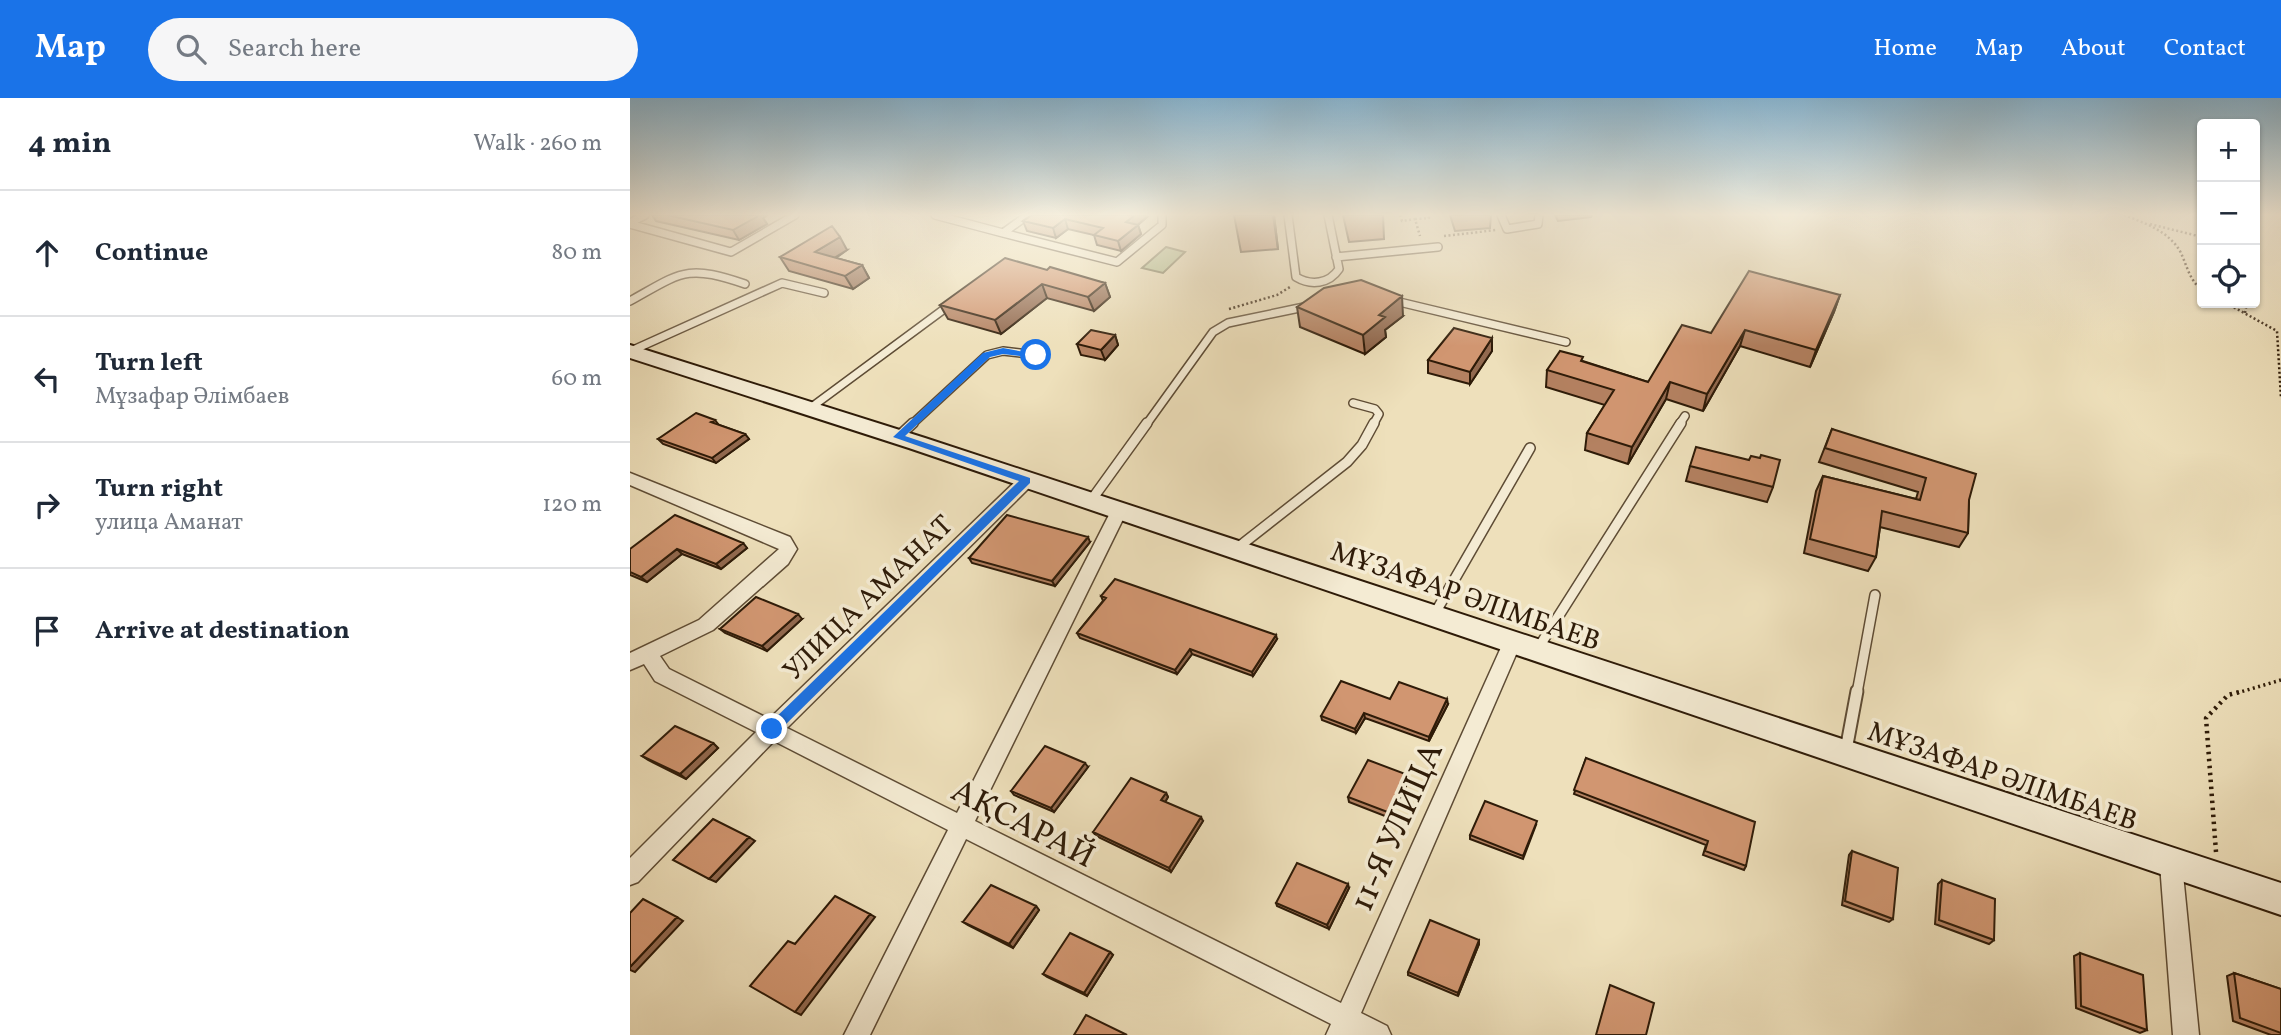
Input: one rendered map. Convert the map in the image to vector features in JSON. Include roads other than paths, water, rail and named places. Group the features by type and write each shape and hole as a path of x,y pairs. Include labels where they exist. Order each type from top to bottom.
{"street":[{"name":"МҰЗАФАР ӘЛІМБАЕВ","path":"631,351 898,437 2281,899"},
{"path":"630,479 784,542 788,549 782,559 706,625 640,658"},
{"name":"УЛИЦА АМАНАТ","path":"630,874 772,729 1027,480"},
{"path":"857,1035 1119,511"},
{"name":"11-Я УЛИЦА","path":"1343,1028 1524,647"},
{"name":"АҚСАРАЙ","path":"640,658 662,675 772,729 1343,1028 1378,1035"},
{"path":"2171,864 2186,1035"}],"lane":[{"path":"1104,259 1117,262 1121,259"},
{"path":"1294,259 1296,276 1301,281 1328,280 1336,276 1339,269 1336,259"},
{"path":"630,302 676,276 692,272 703,271 745,284"},
{"path":"631,351 782,283 824,293"},
{"path":"1378,297 1566,342"},
{"path":"808,408 959,298"},
{"path":"1090,502 1213,332 1228,323 1324,302"},
{"path":"898,437 987,355 1003,351 1036,355"},
{"path":"1235,550 1347,461 1362,444 1379,414 1375,409 1353,403"},
{"path":"1524,647 1685,416"},
{"path":"1433,617 1530,448"},
{"path":"1845,755 1875,595"}]}
